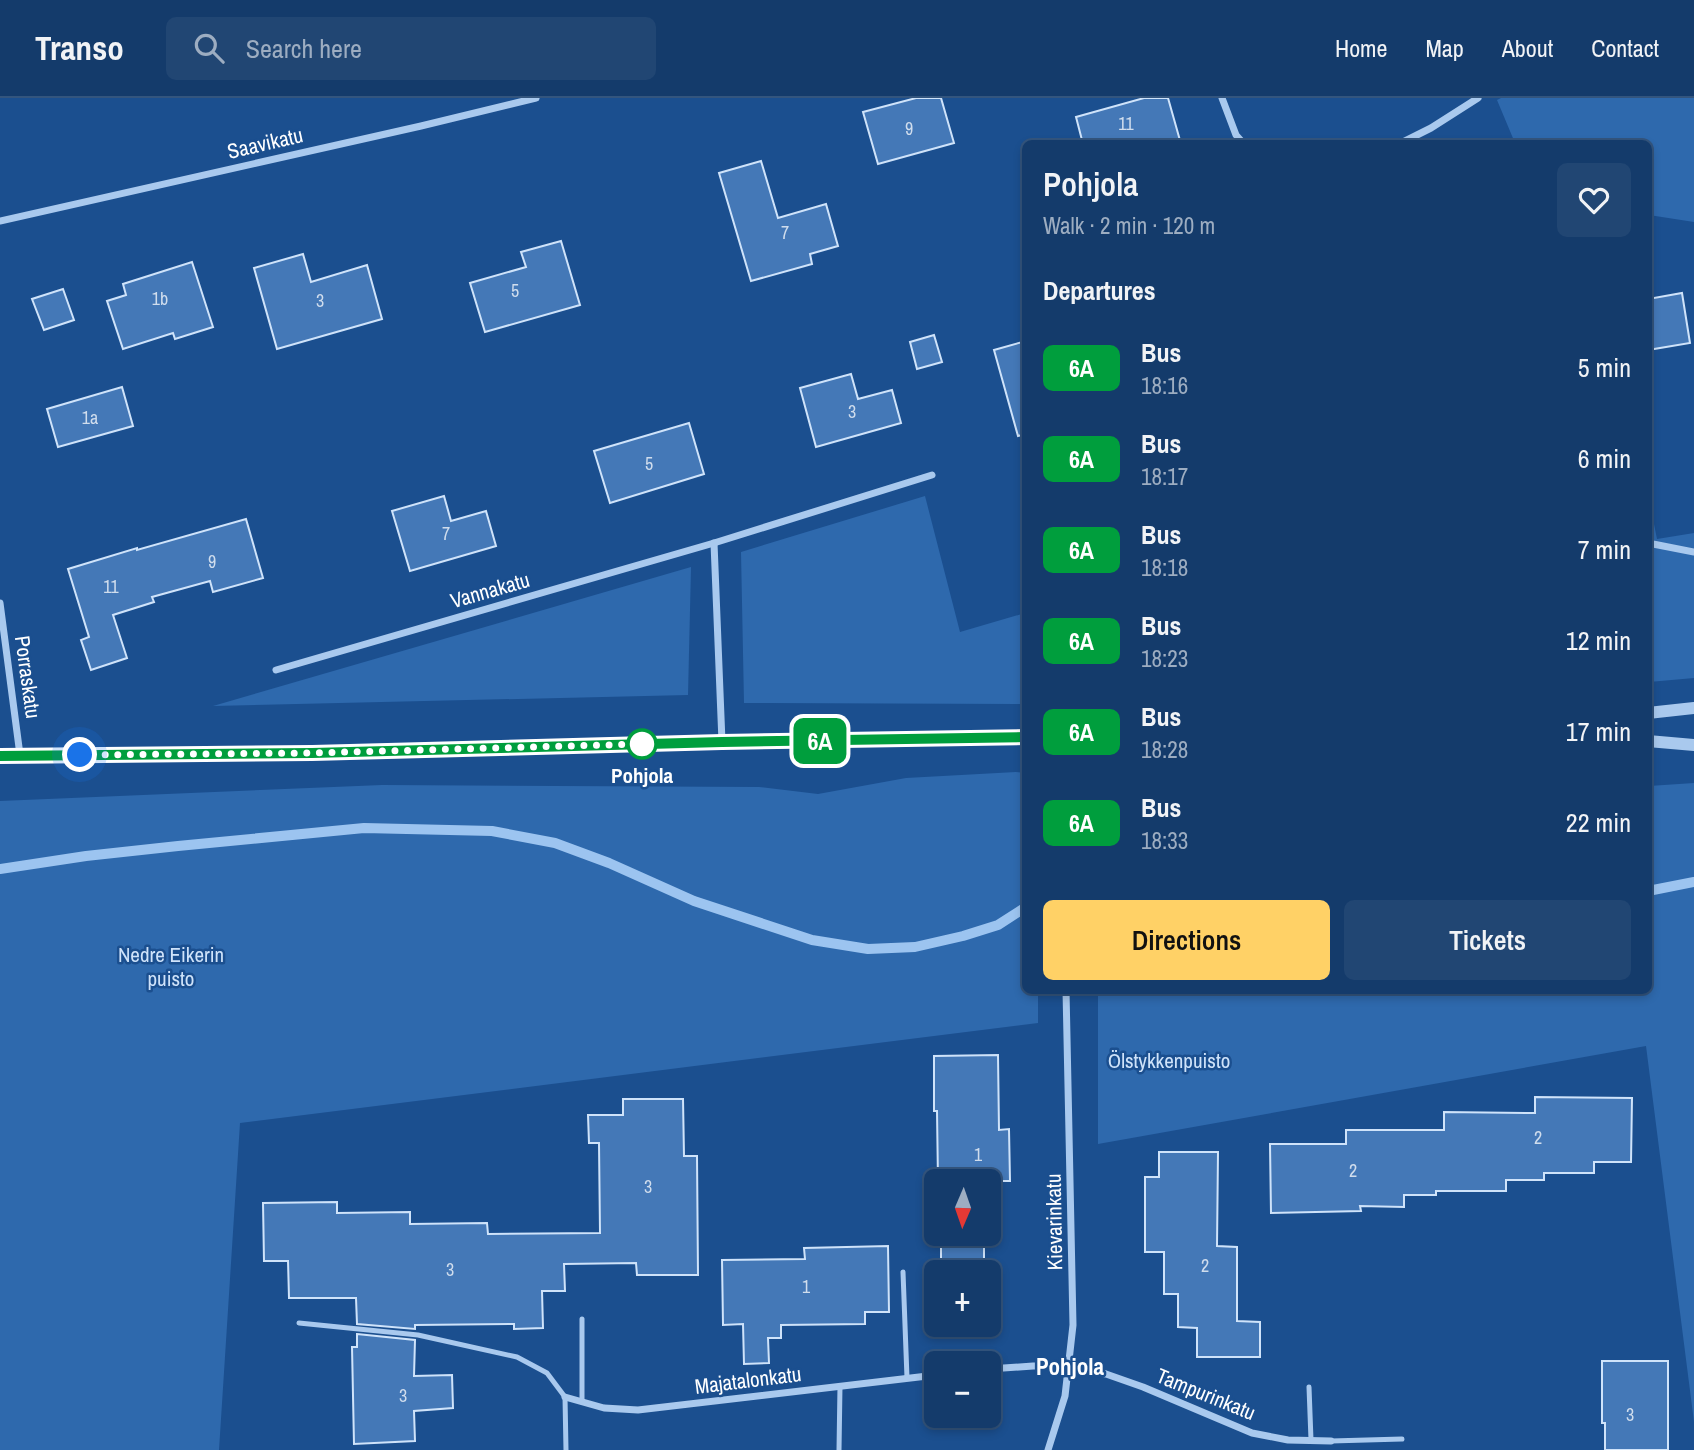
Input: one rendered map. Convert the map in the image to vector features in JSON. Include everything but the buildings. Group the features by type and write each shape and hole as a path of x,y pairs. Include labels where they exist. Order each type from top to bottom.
{"street":[{"name":"Saavikatu","path":"0,221 536,98"},
{"path":"1222,98 1240,140"},
{"path":"1407,140 1478,98"},
{"name":"Vannakatu","path":"276,670 714,543 932,475"},
{"path":"714,543 722,742"},
{"path":"1652,543 1694,552"},
{"name":"Porraskatu","path":"0,603 20,755"},
{"path":"1652,713 1694,708"},
{"path":"0,756 312,753 1022,737"},
{"path":"1652,741 1694,745"},
{"name":"Kievarinkatu","path":"1048,1450 1065,1396 1073,1325 1066,994"},
{"path":"1001,1367 1070,1366"},
{"name":"Tampurinkatu","path":"1070,1366 1106,1374 1143,1387 1252,1433 1288,1440 1331,1441"},
{"name":"Majatalonkatu","path":"565,1397 604,1408 638,1410 924,1376"}],"lane":[{"path":"903,1272 907,1378"},
{"path":"582,1319 582,1402"},
{"path":"299,1323 418,1335 517,1357 547,1373 565,1397 566,1450"},
{"path":"839,1450 840,1386"},
{"path":"1308,1387 1311,1440"},
{"path":"1331,1441 1402,1439"}],"green space":[{"path":"1694,98 1694,222 1652,215 1652,140 1514,140 1497,100"},
{"path":"925,496 960,632 1022,614 1022,704 744,703 741,552"},
{"path":"1652,514 1657,539 1694,533 1694,678 1652,682"},
{"path":"691,567 688,695 213,706"},
{"name":"Nedre Eikerin puisto","path":"1022,773 1022,994 1038,994 1038,1023 240,1123 219,1450 0,1450 0,801 382,785 759,787 818,794 906,778"},
{"name":"Ölstykkenpuisto","path":"1694,783 1694,1422 1646,1046 1098,1144 1098,994 1652,994 1652,786"}],"waterway":[{"path":"0,869 86,856 364,828 492,831 555,843 609,863 694,901 812,940 868,949 915,947 963,936 998,925 1022,910"},
{"path":"1652,890 1694,882"}],"bus line":[{"name":"6A","path":"0,756 312,753 1022,737"}],"place":[{"name":"Pohjola","path":"642,744"}],"district":[{"name":"Pohjola","path":"1070,1366"}],"route":[{"path":"80,755 312,753 642,744"}]}
